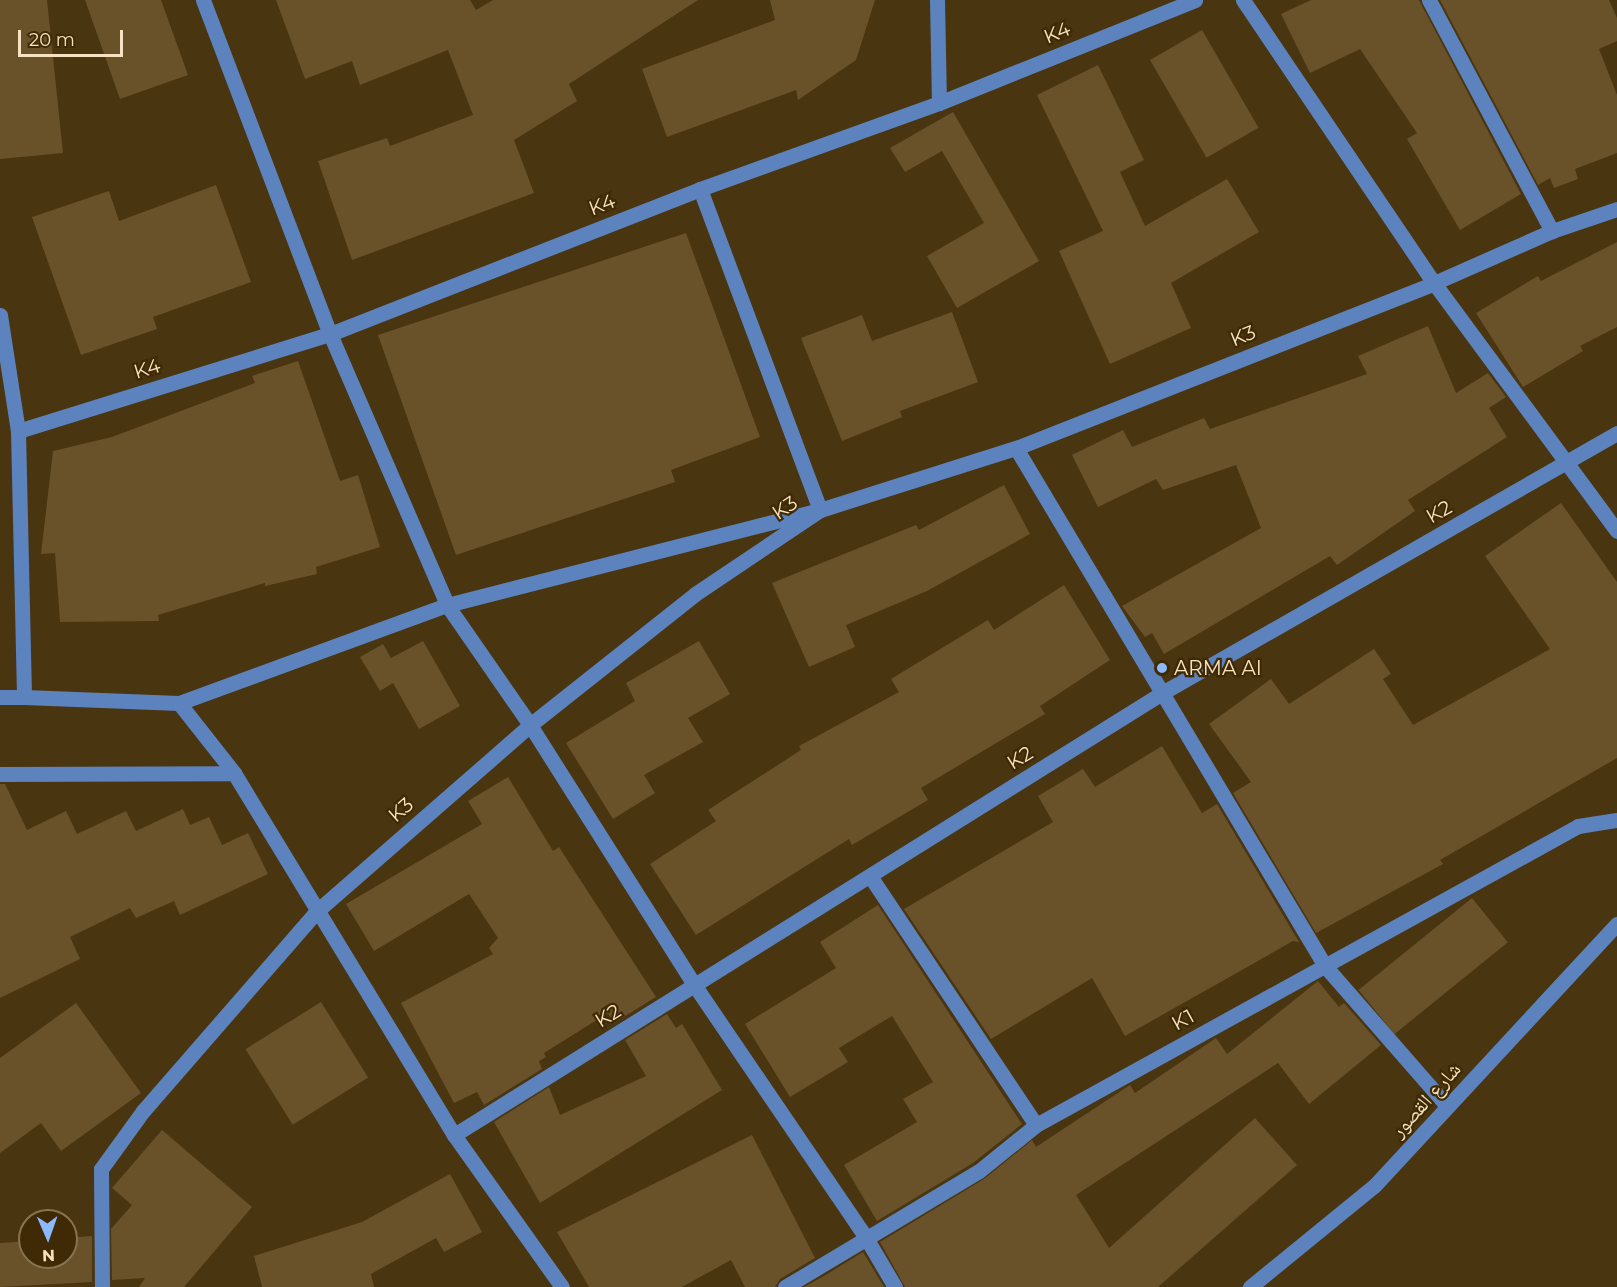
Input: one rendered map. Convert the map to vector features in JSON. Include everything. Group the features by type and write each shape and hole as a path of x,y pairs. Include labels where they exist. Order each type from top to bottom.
{"street":[{"path":"203,0 330,334 447,605 530,725 694,987 865,1236 895,1287"},
{"path":"937,0 939,103"},
{"name":"K4","path":"18,431 330,334 700,189 939,103 1195,0"},
{"path":"1243,0 1434,283 1617,531"},
{"path":"1429,0 1552,231"},
{"path":"0,697 179,703 447,605 820,510 700,189"},
{"name":"K3","path":"102,1287 101,1169 143,1111 316,911 530,725 695,594 820,510 1016,448 1434,283 1552,231 1617,209"},
{"path":"0,315 18,431 24,697"},
{"name":"K2","path":"454,1135 1162,693 1617,433"},
{"path":"1016,448 1325,966 1447,1106"},
{"path":"179,703 234,773 454,1135 562,1287"},
{"path":"0,774 234,773"},
{"name":"K1","path":"785,1287 865,1236 979,1170 1036,1125 1578,826 1617,820"},
{"path":"870,876 1036,1125"},
{"name":"شارع القصور","path":"1250,1287 1375,1185 1617,924"}],"building":[{"path":"0,0 47,0 63,153 0,159"},
{"path":"85,0 161,0 188,75 120,99"},
{"path":"276,0 470,0 476,10 493,0 698,0 569,84 577,101 514,140 534,193 352,260 318,161 387,138 390,146 473,115 448,50 360,85 352,61 305,79"},
{"path":"770,0 875,0 856,60 798,100 796,90 667,137 642,69 775,20"},
{"path":"1311,0 1419,0 1521,194 1460,230 1407,139 1417,133 1360,49 1310,73 1281,14"},
{"path":"1440,0 1609,0 1617,18 1617,41 1599,49 1617,95 1617,153 1575,169 1578,179 1554,188 1550,178 1538,185"},
{"path":"1202,30 1258,128 1207,158 1150,60"},
{"path":"1098,65 1144,160 1120,172 1145,226 1227,179 1259,232 1171,283 1191,328 1110,364 1059,251 1103,231 1037,95"},
{"path":"953,112 1039,261 957,308 927,256 984,223 942,151 905,172 890,148"},
{"path":"216,185 251,282 153,317 157,329 81,355 32,217 109,191 119,221"},
{"path":"686,233 760,437 671,470 675,482 456,555 378,335"},
{"path":"1617,242 1617,327 1580,346 1583,351 1523,387 1476,313 1538,276 1541,281"},
{"path":"952,312 978,382 900,411 902,417 842,441 801,338 862,315 872,341"},
{"path":"1428,326 1456,393 1488,373 1506,397 1489,408 1507,437 1408,500 1415,511 1337,565 1330,556 1164,654 1152,633 1145,637 1122,606 1261,528 1236,465 1163,490 1156,479 1098,507 1072,455 1123,430 1132,447 1204,418 1210,429 1367,374 1358,356"},
{"path":"298,361 340,481 358,475 380,547 316,567 317,574 265,586 265,583 158,615 159,621 60,622 55,553 41,554 53,451 112,437 255,383 252,376"},
{"path":"1004,485 1030,534 927,591 846,625 855,647 809,667 772,583 916,525 919,530"},
{"path":"1561,503 1617,582 1617,758 1440,860 1443,864 1316,933 1233,793 1251,782 1209,724 1271,679 1289,704 1374,649 1391,674 1383,679 1413,725 1550,649 1485,556"},
{"path":"1064,585 1110,660 1040,706 1045,714 921,788 928,800 852,845 849,839 696,935 650,864 716,821 708,810 801,750 799,746 899,692 891,679 988,620 994,630"},
{"path":"423,641 460,706 419,729 393,683 380,691 360,657 383,644 391,658"},
{"path":"699,641 730,694 688,718 703,742 644,775 655,793 613,819 566,743 635,701 626,683"},
{"path":"1162,746 1202,813 1217,804 1299,942 1293,941 1125,1036 1092,978 991,1039 904,909 1053,822 1038,796 1083,769 1095,787"},
{"path":"508,777 553,851 559,847 656,997 614,1023 608,1013 544,1053 546,1057 539,1061 542,1069 484,1105 477,1092 454,1103 401,1003 493,954 489,948 498,938 469,894 374,951 346,904 482,824 468,801"},
{"path":"0,784 5,784 27,830 66,811 77,834 126,811 136,831 183,809 190,825 209,817 222,845 248,833 268,874 180,915 174,901 136,918 130,908 70,937 80,959 0,998"},
{"path":"1472,898 1508,942 1394,1034 1359,990"},
{"path":"878,905 1022,1124 973,1163 877,1221 844,1165 917,1122 903,1099 933,1082 892,1016 839,1048 848,1062 790,1097 745,1024 836,968 820,942"},
{"path":"1318,981 1339,1007 1344,1003 1381,1045 1309,1104 1278,1063 1076,1195 1109,1248 1255,1118 1297,1165 1158,1287 905,1287 880,1242 984,1179 1032,1140 1036,1147 1130,1085 1135,1093 1216,1038 1227,1054"},
{"path":"321,1002 368,1077 293,1125 246,1049"},
{"path":"76,1003 141,1093 61,1151 41,1123 0,1153 0,1058"},
{"path":"667,1014 676,1028 682,1024 722,1090 540,1203 494,1122 549,1087 560,1115 646,1076 625,1040"},
{"path":"162,1130 252,1207 184,1287 139,1287 145,1278 112,1280 111,1229 132,1205 112,1188"},
{"path":"752,1135 815,1258 780,1279 775,1287 745,1287 731,1260 682,1287 589,1287 557,1232"},
{"path":"450,1174 482,1232 444,1252 436,1238 371,1274 374,1287 262,1287 254,1256 362,1222"},
{"path":"92,1236 92,1282 0,1287 0,1243 18,1242 18,1269 78,1269 78,1237"},
{"path":"863,1252 884,1287 804,1287 824,1276"}],"place":[{"name":"ARMA AI","path":"1162,668"}]}
